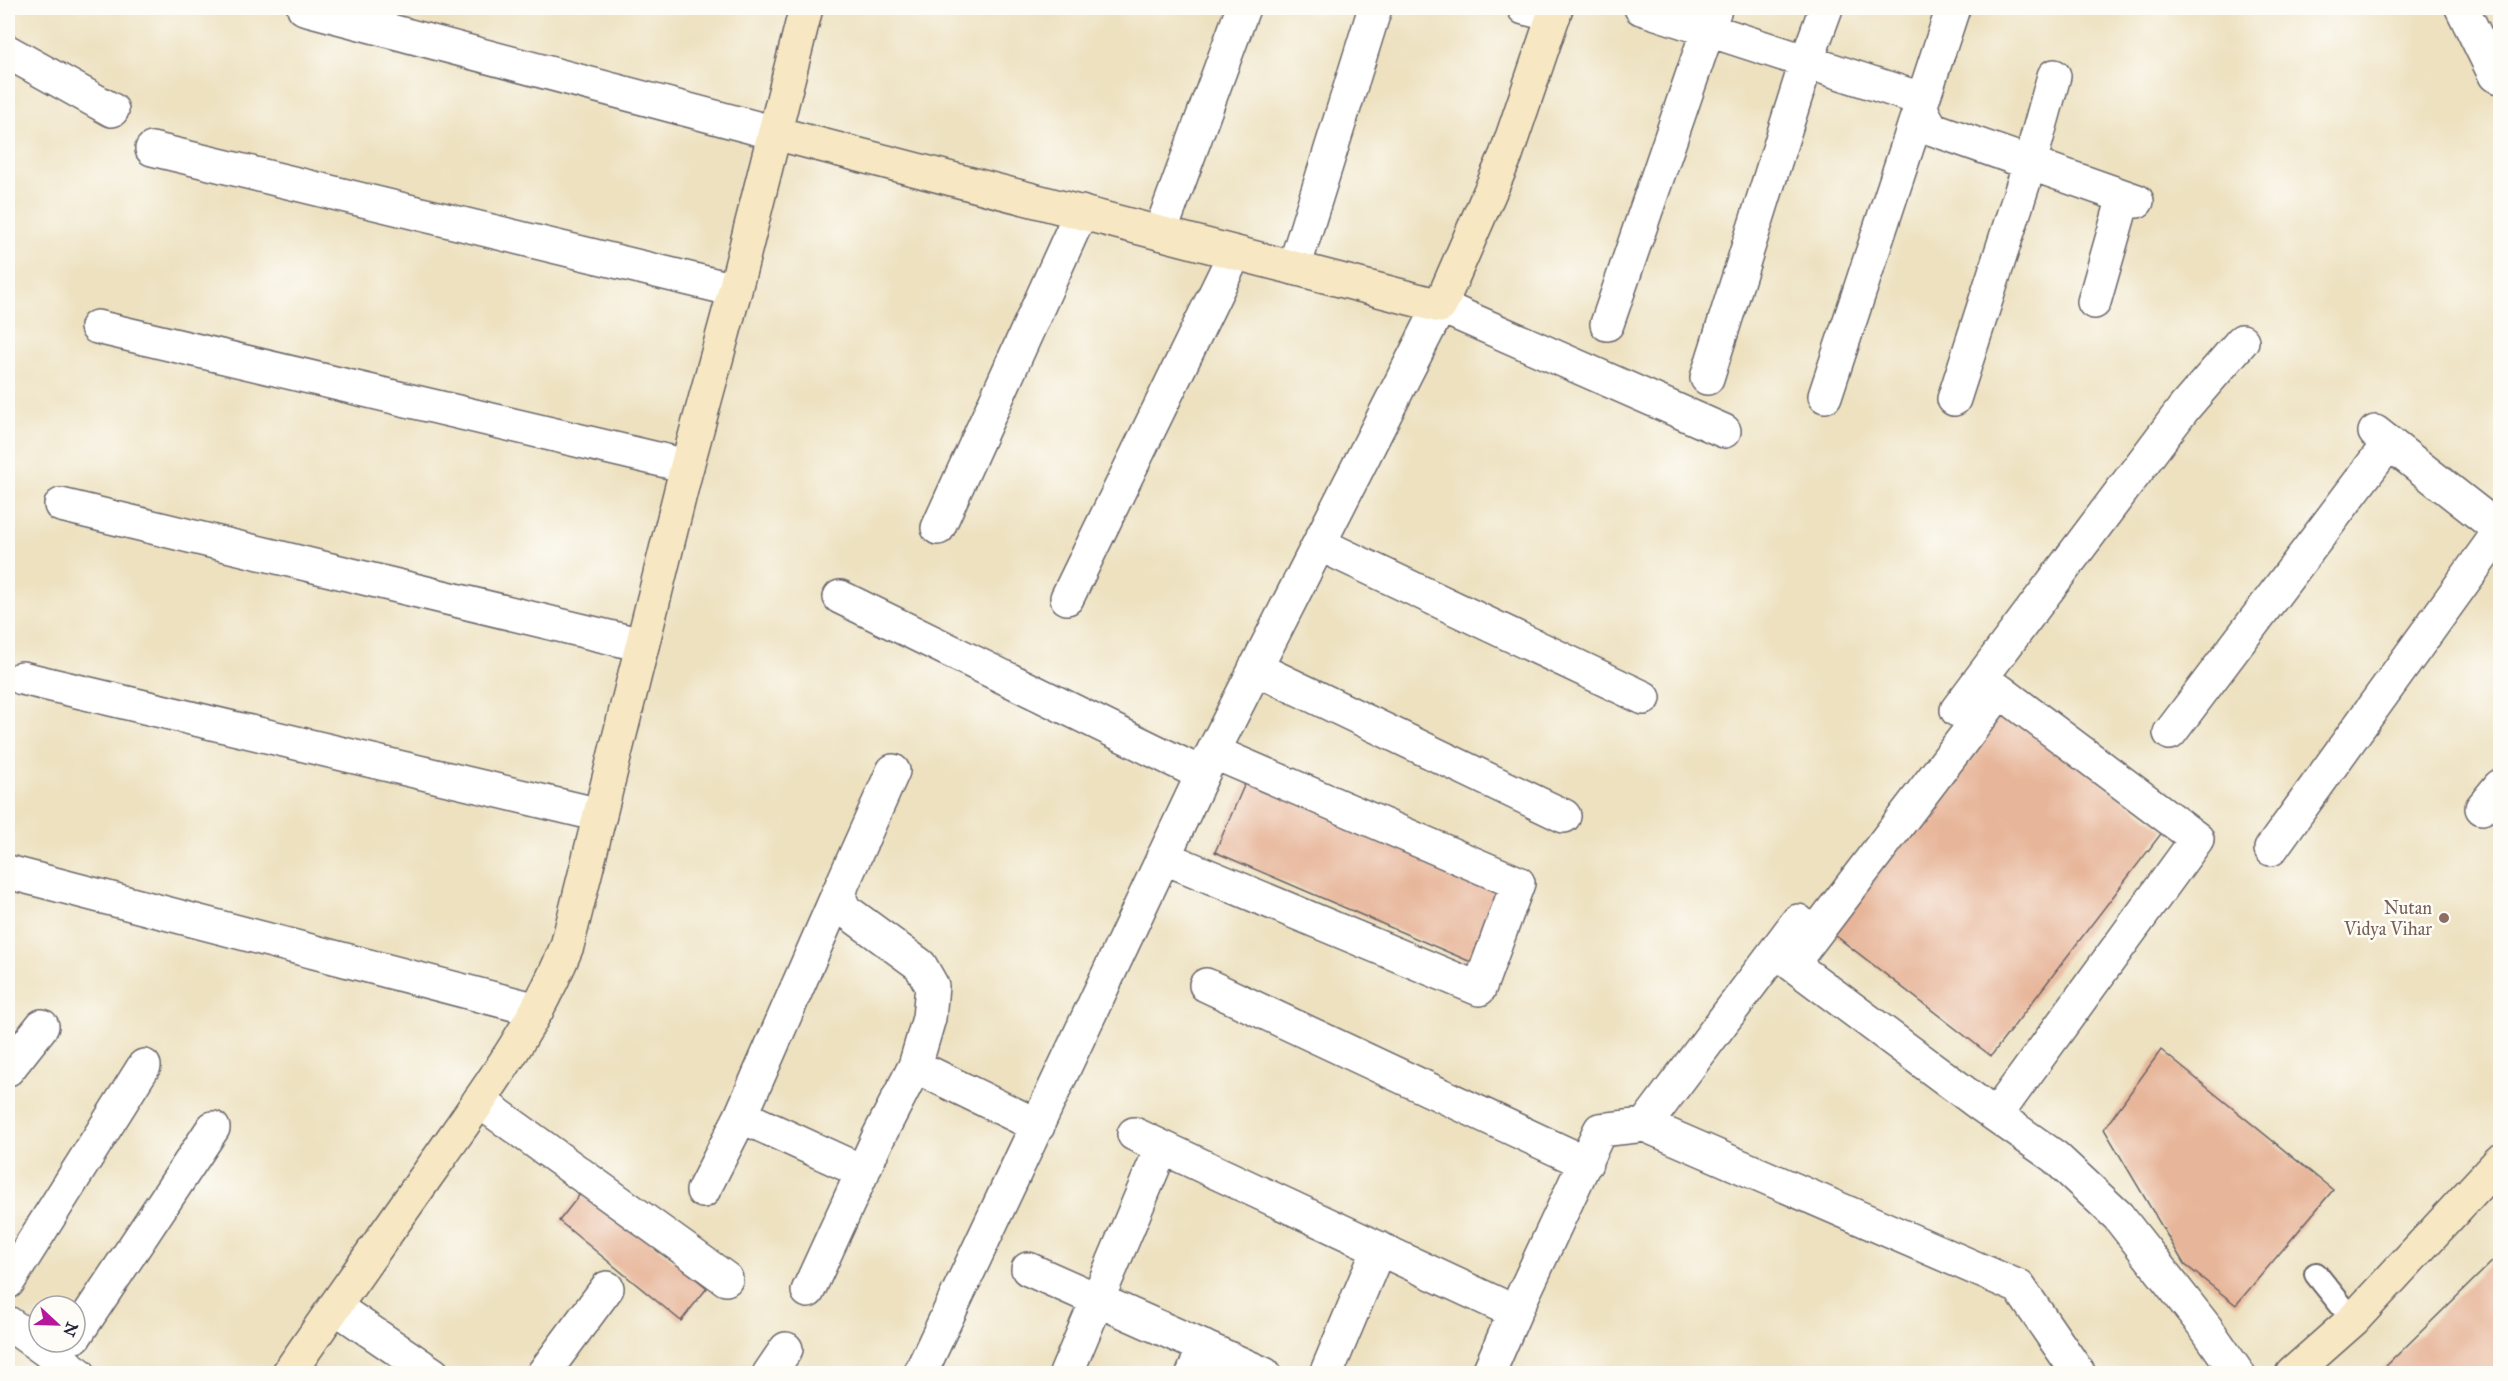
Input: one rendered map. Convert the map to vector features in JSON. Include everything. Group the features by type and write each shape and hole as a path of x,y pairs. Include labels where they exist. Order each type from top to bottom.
{"street":[{"path":"304,8 1440,306 1724,431"},
{"path":"288,1374 479,1101 537,1010 555,976 567,946 687,466 735,290 806,8"},
{"path":"1160,233 1243,8"},
{"path":"1294,267 1375,8"},
{"path":"1641,8 1712,18 1807,60 1912,96 1920,104 1925,120 1933,129 2131,199 2094,303"},
{"path":"1707,378 1807,60 1826,8"},
{"path":"1825,396 1953,8"},
{"path":"2462,8 2495,75 2500,77"},
{"path":"920,1374 1207,763 1440,306 1506,155 1545,10"},
{"path":"1607,324 1712,18"},
{"path":"8,52 112,110"},
{"path":"1954,399 2030,163 2054,76"},
{"path":"152,149 735,290"},
{"path":"938,528 1081,212"},
{"path":"1067,598 1235,253"},
{"path":"97,327 687,466"},
{"path":"1645,1125 2184,408 2242,341"},
{"path":"2169,733 2382,437 2500,530 2271,849"},
{"path":"61,505 642,645"},
{"path":"1319,544 1644,698"},
{"path":"840,597 1207,763 1518,884 1479,989 1163,857"},
{"path":"1255,668 1564,816"},
{"path":"22,678 600,815"},
{"path":"1996,1115 2197,839 2000,691 1792,964 1996,1115 2055,1157 2118,1216 2206,1328 2238,1374"},
{"path":"703,1191 741,1116 893,771"},
{"path":"8,872 537,1010"},
{"path":"808,1291 862,1172 915,1066 929,1018 932,986 920,965 845,910 839,898 842,885"},
{"path":"1206,985 1586,1163"},
{"path":"8,1069 42,1026"},
{"path":"8,1282 144,1066"},
{"path":"915,1066 1038,1126"},
{"path":"479,1101 726,1279"},
{"path":"741,1116 862,1172"},
{"path":"1488,1374 1600,1130 1645,1125 2019,1287 2079,1374"},
{"path":"87,1328 213,1128"},
{"path":"1066,1374 1097,1300 1148,1140 1515,1312"},
{"path":"2292,1374 2353,1320 2500,1161"},
{"path":"1326,1374 1379,1248"},
{"path":"1028,1269 1097,1300 1199,1360 1264,1374"},
{"path":"543,1374 607,1288"},
{"path":"335,1307 433,1374"},
{"path":"8,1323 27,1332"}],"lane":[{"path":"2316,1274 2353,1320"}],"building":[{"path":"2001,704 2164,830 1991,1056 1827,929"},
{"path":"1247,779 1502,889 1471,962 1215,852"},
{"path":"2161,1050 2333,1190 2236,1305 2184,1264 2104,1129"},
{"path":"585,1188 707,1288 681,1321 559,1221"},
{"path":"2500,1254 2500,1374 2378,1374"}],"place":[{"name":"Nutan Vidya Vihar","path":"2444,918"}]}
